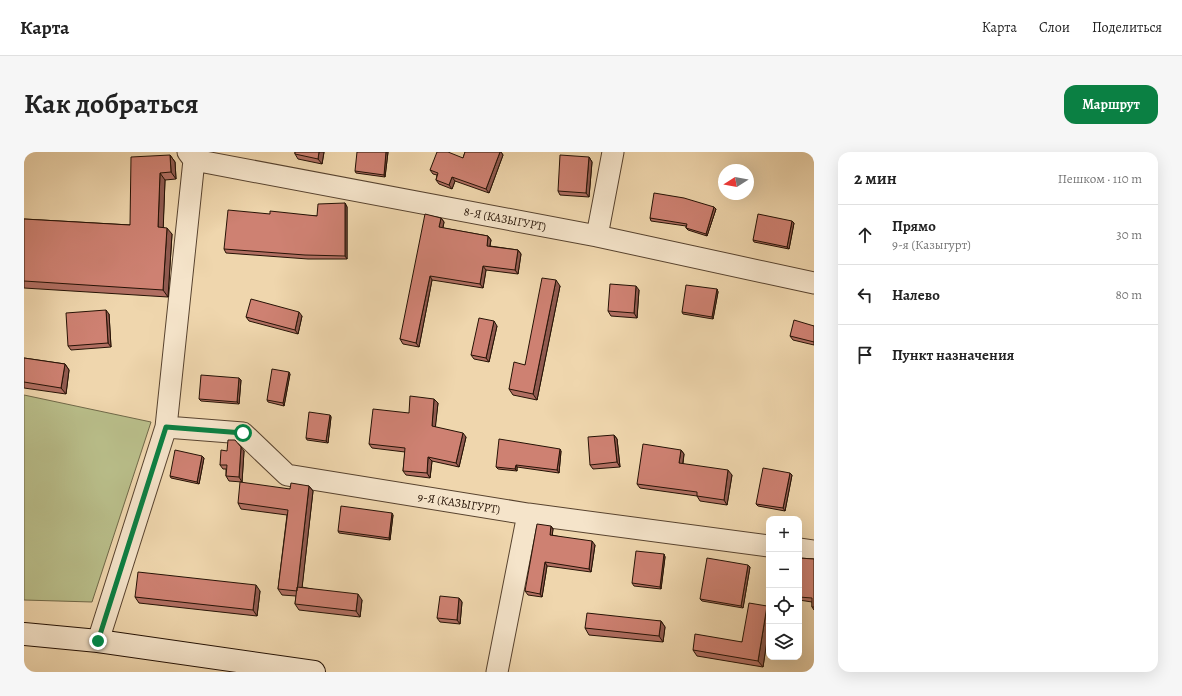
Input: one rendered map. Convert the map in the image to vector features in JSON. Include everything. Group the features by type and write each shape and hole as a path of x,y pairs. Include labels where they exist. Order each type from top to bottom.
{"main road":[{"path":"24,634 98,641 314,672"}],"street":[{"path":"597,236 613,152"},
{"path":"98,641 166,427 191,156"},
{"name":"8-Я (КАЗЫГУРТ)","path":"191,156 597,236 814,283"},
{"name":"9-Я (КАЗЫГУРТ)","path":"166,427 243,433 287,475 528,514 766,546"},
{"path":"497,672 528,514"},
{"path":"802,550 814,552"}],"green space":[{"path":"24,395 151,422 92,602 24,600"}],"building":[{"path":"295,152 319,152 318,159 295,154"},
{"path":"357,152 386,152 384,175 355,171"},
{"path":"437,152 448,152 463,158 465,152 500,152 486,189 452,177 449,185 436,180 438,173 430,170"},
{"path":"170,155 171,172 160,173 158,227 167,228 163,290 24,281 24,219 130,225 131,157"},
{"path":"560,155 589,157 586,193 558,191"},
{"path":"654,193 684,198 714,207 706,234 686,228 687,224 650,218"},
{"path":"345,203 345,256 305,255 224,249 228,210 270,214 270,211 317,216 318,204"},
{"path":"425,214 441,218 439,227 488,236 487,246 518,250 515,270 483,266 480,284 430,276 416,343 400,339"},
{"path":"758,214 792,221 787,247 753,240"},
{"path":"542,278 556,280 533,394 509,389 514,362 525,365"},
{"path":"610,284 636,286 634,313 608,311"},
{"path":"686,285 717,289 712,317 682,312"},
{"path":"251,299 299,312 295,330 246,317"},
{"path":"106,310 108,343 68,346 66,313"},
{"path":"479,318 494,321 486,358 471,355"},
{"path":"794,320 814,326 814,342 790,336"},
{"path":"24,358 65,364 61,388 24,382"},
{"path":"272,369 289,372 283,403 267,400"},
{"path":"201,375 239,378 237,402 199,399"},
{"path":"410,396 434,399 432,426 463,433 456,463 428,457 427,473 403,471 405,448 369,444 373,409 409,413"},
{"path":"309,412 330,415 326,441 306,438"},
{"path":"614,435 617,462 590,465 588,437"},
{"path":"499,439 560,449 557,470 516,465 515,469 496,467"},
{"path":"228,440 235,440 241,447 239,477 226,476 227,465 220,465 221,450 227,451"},
{"path":"643,444 681,450 679,463 728,470 724,500 697,496 697,492 637,484"},
{"path":"175,450 202,456 197,482 170,476"},
{"path":"763,468 790,473 783,508 756,504"},
{"path":"240,482 290,489 291,483 309,486 297,591 278,589 288,510 238,503"},
{"path":"341,506 392,513 389,538 338,531"},
{"path":"537,524 551,526 550,535 592,541 589,569 545,562 540,594 525,591"},
{"path":"636,551 664,554 660,587 632,583"},
{"path":"707,558 748,565 741,606 700,599"},
{"path":"802,558 814,559 814,607 812,607 812,598 802,597"},
{"path":"138,572 256,585 253,610 135,597"},
{"path":"297,587 358,594 356,611 295,604"},
{"path":"440,596 459,598 457,620 437,618"},
{"path":"749,603 766,606 758,661 693,650 695,634 742,642"},
{"path":"587,613 661,621 659,636 585,628"}],"route":[{"path":"98,641 166,427 243,433"}]}
